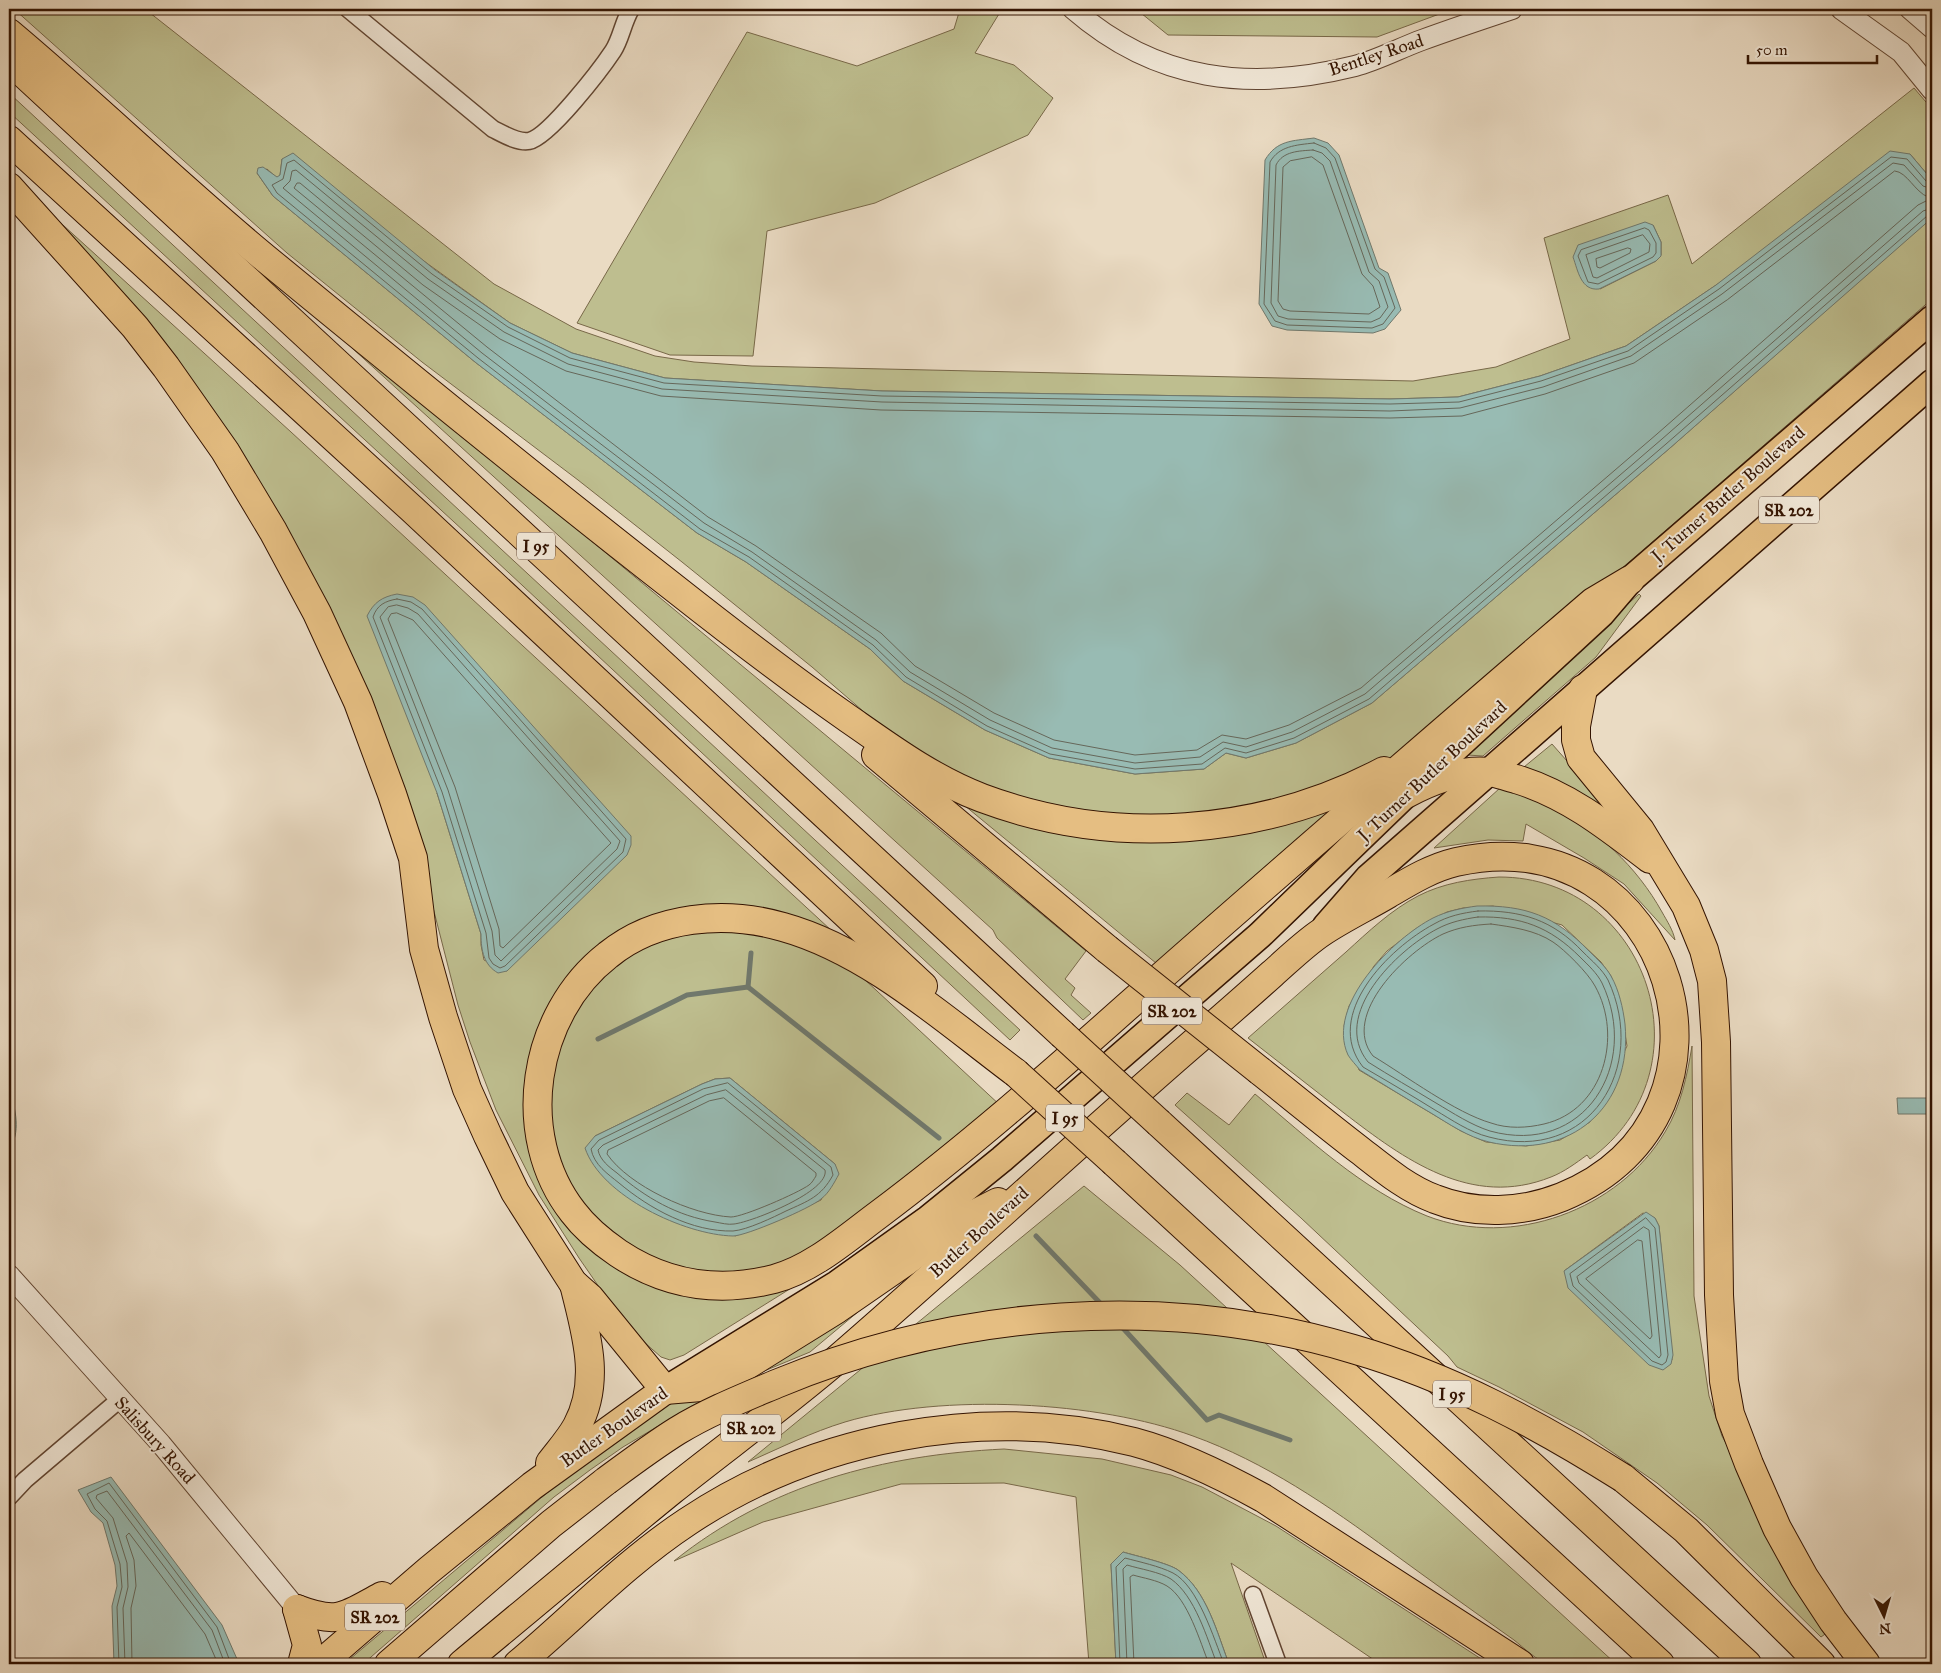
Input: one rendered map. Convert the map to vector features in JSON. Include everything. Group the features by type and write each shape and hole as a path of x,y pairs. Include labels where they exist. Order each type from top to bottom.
{"highway":[{"path":"9,34 263,256 562,500 779,670 900,756 978,797 1024,811 1106,827 1154,829 1199,827 1236,822 1318,800 1367,780 1424,747"},
{"name":"I 95","path":"9,60 1062,1034 1747,1664"},
{"name":"I 95","path":"9,140 427,523 1115,1164 1660,1664"},
{"path":"9,187 135,327 166,367 225,451 273,531 317,612 358,702 392,794 413,858 424,949 443,1017 467,1089 516,1192 574,1283 590,1298 665,1390 701,1387 723,1378 837,1309 905,1262 955,1224 1033,1184"},
{"path":"1016,1072 887,978 824,942 787,928 752,919 698,919 674,924 630,941 608,954 576,988 552,1030 543,1055 538,1080 539,1128 552,1174 561,1196 574,1214 609,1247 629,1260 652,1272 702,1286 747,1286 784,1277 819,1257 857,1230 1008,1113 1424,747 1592,602 1630,580"},
{"path":"779,670 904,780 1107,949 1401,1182 1436,1200 1474,1209 1506,1210 1545,1204 1580,1189 1612,1167 1637,1142 1655,1112 1669,1080 1675,1045 1674,1010 1666,976 1652,944 1630,913 1602,890 1573,872 1544,862 1505,856 1448,864 1415,877 1318,934"},
{"path":"1584,689 1576,726 1576,740 1581,758 1640,830 1686,906 1704,950 1712,981 1716,1042 1720,1304 1724,1381 1730,1414 1749,1464 1782,1536 1804,1577 1828,1614 1866,1664"},
{"path":"1406,794 1429,781 1456,774 1490,772 1557,794 1585,810 1661,867"},
{"name":"J. Turner Butler Boulevard","path":"1033,1184 1318,934"},
{"name":"Butler Boulevard","path":"464,1664 672,1490 828,1367 1033,1184"},
{"path":"532,1486 577,1426 589,1392 588,1342 574,1283"},
{"path":"389,1664 551,1524 606,1481 678,1430 734,1401 856,1354 906,1341 974,1327 1058,1317 1145,1316 1214,1320 1280,1331 1353,1349 1445,1381 1536,1426 1623,1478 1686,1530 1821,1664"},
{"name":"Butler Boulevard","path":"320,1664 429,1570 532,1486 665,1390"},
{"path":"518,1664 571,1619 618,1574 665,1537 705,1510 767,1477 821,1456 877,1441 939,1431 974,1428 1077,1432 1134,1442 1224,1477 1264,1498 1520,1664"},
{"path":"297,1609 324,1619 336,1618 349,1614 429,1570"},
{"path":"464,1664 618,1574"},
{"path":"297,1609 307,1645 302,1664"}],"main road":[{"name":"J. Turner Butler Boulevard","path":"928,1219 1002,1159 1260,935 1406,794 1601,614 1630,580 1932,319"},
{"name":"J. Turner Butler Boulevard","path":"1318,934 1368,878 1932,383"},
{"name":"Butler Boulevard","path":"665,1390 837,1284 928,1219"}],"street":[{"path":"352,10 493,129 510,138 529,141 547,131 614,50 631,9"},
{"name":"Bentley Road","path":"1073,9 1114,40 1174,67 1205,75 1261,80 1299,78 1357,65 1512,9"},
{"path":"1841,9 1901,52 1932,90"},
{"path":"1910,9 1932,28"},
{"name":"Salisbury Road","path":"9,1275 118,1400 161,1444 297,1609"},
{"path":"9,1497 25,1480 118,1400"},
{"path":"1253,1595 1278,1664"}],"green space":[{"path":"14,9 145,9 494,284 576,329 655,356 694,362 752,366 1413,381 1496,367 1570,339 1544,238 1668,195 1692,264 1914,88 1932,109 1932,180 1910,154 1626,346 1540,376 1458,397 1390,399 882,391 665,378 572,353 510,323 282,159 280,176 277,178 267,169 257,173 273,196 475,362 697,533 746,562 870,649 903,681 985,730 1049,758 1135,774 1204,769 1226,753 1246,758 1296,743 1372,703 1670,448 1932,217 1932,299 1449,719 1392,758 1350,779 1221,816 1081,814 974,784 885,730 812,667 682,562 578,480 422,362 287,253","holes":["1653,225 1661,242 1661,255 1656,261 1600,289"]},
{"path":"960,9 1002,9 975,53 1014,65 1053,98 1028,135 875,203 767,231 753,356 670,355 577,323 747,32 857,66 954,29"},
{"path":"1136,9 1453,9 1377,37 1168,35"},
{"path":"9,93 1020,1030 1010,1040 479,545 9,112"},
{"path":"42,206 291,432 845,943 655,922 538,1048 563,1219 740,1294 977,1154 928,1194 833,1262 684,1355 670,1360 661,1357 644,1342 608,1300 579,1258 539,1195 496,1110 458,1005 428,888 324,613","holes":["437,793 507,971 484,960 481,934"]},
{"path":"354,344 1086,951 1065,979 1075,988 1071,995 1091,1013 1083,1020 997,938 993,930 352,348"},
{"path":"1639,594 1641,596 1596,657 1483,756 1467,755 1563,662"},
{"path":"1552,744 1605,804 1605,809 1524,767"},
{"path":"936,782 1116,835 1376,782 1162,968"},
{"path":"1500,788 1532,797 1550,805 1600,838 1641,880 1662,912 1675,940 1624,884 1526,824 1523,841 1488,840 1434,848"},
{"path":"1499,877 1551,886 1594,909 1626,943 1646,985 1654,1031 1648,1078 1627,1122 1590,1159 1587,1155 1551,1177 1522,1185 1493,1187 1466,1183 1440,1174 1390,1147 1248,1038 1371,929 1398,908 1418,896 1437,888 1468,880","holes":["1493,906 1562,925 1601,962 1611,976 1619,997 1627,1046 1590,1122 1560,1140 1526,1146 1486,1142 1461,1131 1359,1070 1344,1026 1349,1006 1374,966 1387,951 1417,928 1447,912 1463,908"]},
{"path":"728,925 818,949 863,978 1002,1107 807,1256 764,1274 685,1274 599,1229 554,1157 548,1073 583,991 649,940","holes":["730,1078 835,1164 821,1200 776,1221 735,1236 595,1136 702,1084 715,1079"]},
{"path":"1692,1046 1694,1296 1709,1396 1722,1436 1828,1632 1821,1637 1707,1525 1657,1483 1583,1432 1457,1367 1448,1356 1301,1218 1175,1105 1187,1093 1229,1125 1255,1094 1336,1162 1358,1178 1403,1205 1427,1216 1460,1225 1494,1228 1528,1224 1561,1216 1592,1202 1620,1183 1645,1159 1671,1122 1683,1090","holes":["1643,1213 1655,1218 1659,1226 1672,1360 1564,1271"]},
{"path":"1084,1186 1180,1265 1616,1664 1565,1666 1545,1663 1367,1534 1296,1486 1220,1447 1155,1424 1112,1415 1020,1405 973,1404 927,1407 884,1413 845,1422 808,1435 748,1462"},
{"path":"877,1296 810,1352 757,1374 692,1406 623,1447 554,1497 363,1664 344,1664 573,1471 672,1400"},
{"path":"1004,1449 1102,1459 1171,1475 1202,1487 1276,1526 1489,1664 1380,1664 1231,1563 1266,1664 1229,1664 1210,1613 1197,1589 1188,1579 1173,1567 1123,1552 1111,1564 1116,1664 1089,1664 1076,1497 1004,1483 901,1484 763,1522 674,1561 711,1534 749,1512 789,1493 830,1478 915,1458 959,1452"}],"water":[{"path":"1314,138 1328,143 1339,155 1379,268 1388,273 1401,310 1385,329 1373,333 1287,330 1272,326 1259,304 1265,160 1280,145"},
{"path":"1890,151 1910,154 1932,180 1932,218 1670,448 1372,703 1296,743 1246,758 1226,753 1204,769 1135,774 1049,758 985,730 903,681 870,649 746,562 697,533 475,362 273,196 257,173 258,168 263,167 277,177 280,175 282,159 293,153 435,270 510,323 572,353 665,378 882,391 1390,399 1458,397 1540,376 1626,346 1716,285"},
{"path":"1645,222 1653,225 1661,242 1661,256 1656,261 1599,289 1588,287 1581,279 1573,257 1578,245"},
{"path":"397,594 413,597 425,605 631,836 631,845 627,855 507,971 498,973 493,970 484,957 481,934 437,793 367,616 379,601"},
{"path":"1477,906 1494,906 1525,911 1552,921 1576,939 1598,960 1614,981 1622,1005 1625,1024 1625,1054 1619,1080 1607,1103 1590,1121 1570,1135 1546,1143 1518,1146 1481,1140 1452,1126 1360,1070 1348,1055 1343,1036 1346,1015 1367,975 1400,941 1417,928 1444,913"},
{"path":"730,1078 835,1164 839,1174 829,1191 821,1199 792,1215 740,1235 714,1234 692,1229 647,1210 626,1197 608,1182 594,1166 585,1148 595,1136 702,1084 715,1079"},
{"path":"9,1091 14,1105 16,1129 13,1143 9,1149"},
{"path":"1897,1098 1929,1098 1929,1109 1932,1109 1932,1114 1898,1114"},
{"path":"1646,1212 1655,1218 1659,1226 1673,1355 1671,1364 1663,1370 1649,1365 1568,1288 1564,1271"},
{"path":"111,1477 222,1625 237,1659 236,1664 114,1664 112,1606 117,1586 115,1565 103,1523 91,1512 78,1490"},
{"path":"1123,1552 1173,1567 1188,1579 1197,1589 1210,1613 1229,1664 1116,1664 1111,1564"}],"waterway":[{"path":"748,987 751,953"},
{"path":"598,1039 687,995 748,987 939,1138"},
{"path":"1036,1236 1103,1306"},
{"path":"1121,1326 1207,1420 1219,1415 1290,1440"}]}
